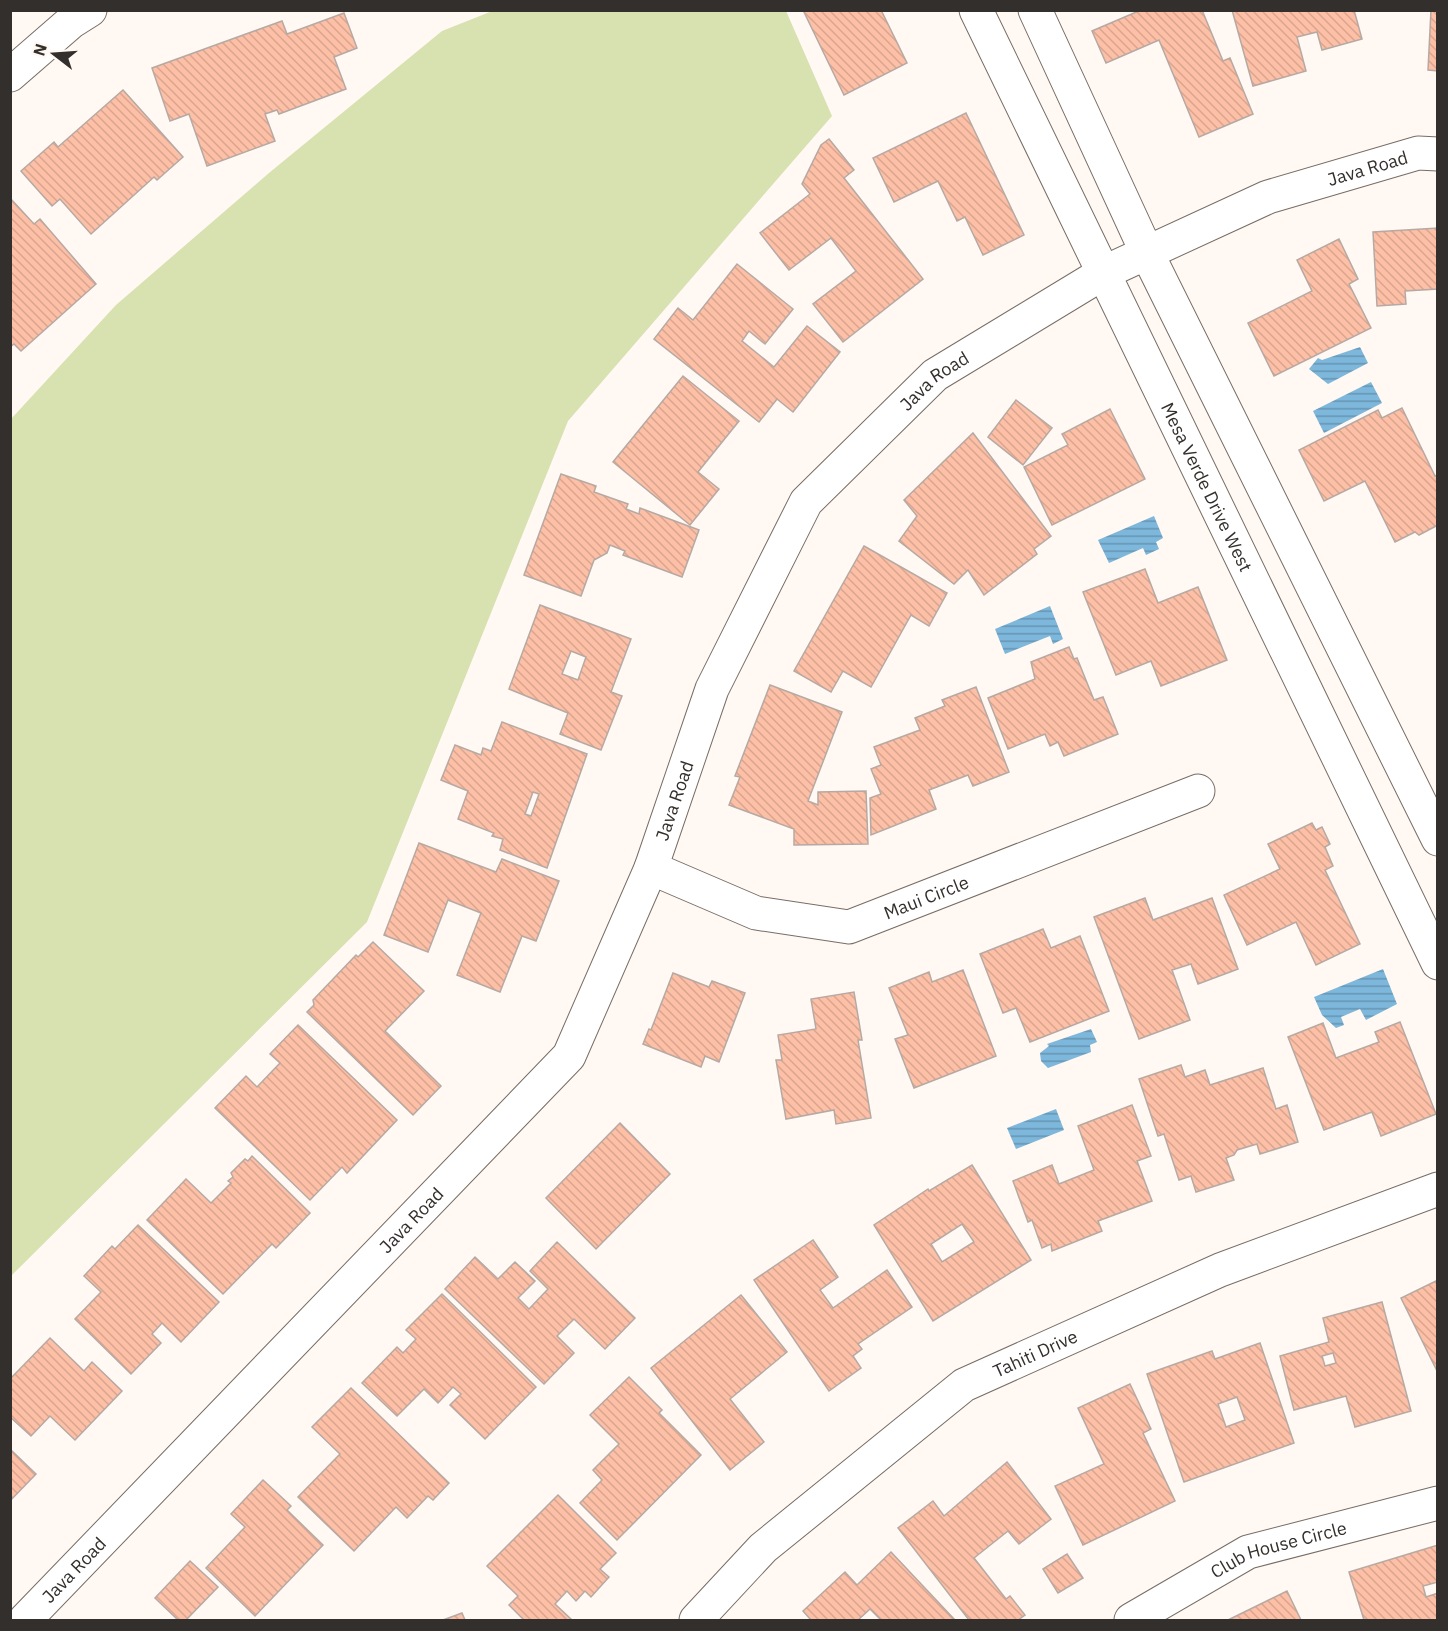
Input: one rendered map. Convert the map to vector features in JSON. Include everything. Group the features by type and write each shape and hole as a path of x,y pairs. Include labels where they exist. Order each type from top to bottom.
{"street":[{"path":"10,75 71,22 90,10"},
{"name":"Mesa Verde Drive West","path":"976,10 1105,272 1437,963"},
{"path":"1035,10 1147,253 1437,839"},
{"name":"Java Road","path":"25,1620 568,1056 651,868 712,689 806,502 935,375 1105,272 1268,197 1418,153 1437,154"},
{"name":"Maui Circle","path":"651,868 756,913 849,927 1198,791"},
{"name":"Tahiti Drive","path":"696,1620 763,1548 964,1385 1220,1269 1437,1189"},
{"name":"Club House Circle","path":"1131,1620 1248,1552 1437,1503"}],"green space":[{"path":"495,10 786,11 832,116 568,421 367,922 11,1276 11,419 116,305 269,173 442,31"}],"water":[{"path":"1360,347 1368,363 1328,384 1309,369 1318,358 1322,360"},
{"path":"1371,382 1382,403 1324,433 1313,411"},
{"path":"1154,516 1163,538 1156,542 1159,549 1146,555 1143,548 1109,563 1098,540"},
{"path":"1050,606 1063,639 1053,644 1050,636 1005,654 995,629"},
{"path":"1383,969 1397,1004 1366,1020 1360,1009 1341,1017 1344,1025 1336,1028 1322,1015 1314,997"},
{"path":"1091,1029 1097,1042 1090,1045 1091,1052 1048,1068 1041,1061 1040,1053 1049,1046 1047,1044"},
{"path":"1056,1109 1064,1130 1016,1149 1007,1128"}],"building":[{"path":"803,10 881,10 907,63 844,95"},
{"path":"1141,10 1202,10 1223,61 1230,58 1253,114 1199,137 1159,40 1106,63 1092,31"},
{"path":"1232,10 1354,10 1362,39 1322,50 1317,32 1297,37 1306,71 1253,86"},
{"path":"1431,10 1438,10 1438,71 1428,70"},
{"path":"344,13 357,48 334,57 346,89 279,114 277,110 265,114 275,141 207,166 189,114 170,121 152,68 282,21 287,34"},
{"path":"123,90 183,157 157,180 154,177 91,234 60,199 52,206 21,171 54,142 58,147"},
{"path":"966,113 1024,235 983,255 965,217 957,221 938,181 894,202 873,158"},
{"path":"829,139 854,170 844,178 923,279 843,342 813,304 856,271 831,238 789,270 760,233 810,194 802,184 821,145"},
{"path":"10,198 34,224 40,219 96,284 21,351 14,344 10,347"},
{"path":"1438,228 1438,289 1405,291 1406,304 1377,306 1373,232"},
{"path":"1339,239 1358,279 1349,284 1371,328 1274,376 1248,323 1312,291 1297,260"},
{"path":"737,264 793,309 765,344 749,331 742,341 774,367 807,326 840,352 793,412 777,399 759,422 654,339 678,308 693,320"},
{"path":"683,376 739,421 698,472 719,489 690,525 613,462"},
{"path":"1016,400 1052,428 1023,465 988,437"},
{"path":"1402,408 1435,476 1438,475 1438,525 1419,535 1415,532 1395,542 1365,481 1324,501 1299,450 1378,410 1382,418"},
{"path":"1110,409 1145,479 1052,525 1024,467 1068,445 1062,434"},
{"path":"973,433 1051,536 1034,549 1037,554 984,595 968,570 954,584 899,541 917,516 904,500"},
{"path":"561,474 596,486 594,492 628,504 626,509 639,514 640,508 699,530 682,577 623,555 625,551 610,545 607,553 594,560 581,596 524,575"},
{"path":"864,546 947,593 929,626 911,615 871,687 843,671 831,692 794,671"},
{"path":"1145,569 1158,603 1198,587 1227,660 1161,686 1151,661 1116,675 1083,592"},
{"path":"540,605 631,639 611,692 622,696 601,750 560,734 568,713 509,689","holes":["571,651 586,657 578,680 562,674"]},
{"path":"1069,647 1074,659 1077,658 1094,700 1103,697 1118,734 1064,756 1058,742 1050,746 1045,734 1008,749 988,698 1035,679 1031,662"},
{"path":"770,685 842,712 808,801 818,805 818,792 866,791 868,844 794,845 794,829 729,805 740,777 735,776"},
{"path":"976,687 1009,772 973,786 968,775 929,790 936,809 871,835 870,798 881,794 871,769 881,765 874,747 920,730 915,718 945,706 942,700"},
{"path":"502,722 587,754 547,868 500,850 503,839 492,836 494,833 458,819 468,791 441,780 455,745 481,755 483,748 491,751","holes":["533,792 539,794 531,816 525,814"]},
{"path":"1312,823 1316,830 1322,827 1330,844 1325,847 1333,866 1325,870 1360,944 1316,965 1296,922 1247,945 1224,895 1280,869 1268,844"},
{"path":"419,843 496,872 502,859 559,881 536,941 522,936 500,992 457,975 481,913 448,900 428,952 384,935"},
{"path":"1145,898 1153,920 1212,898 1238,969 1198,984 1191,964 1172,970 1190,1020 1139,1039 1094,917"},
{"path":"1043,929 1051,948 1080,936 1109,1011 1030,1042 1016,1008 1003,1013 980,954"},
{"path":"373,942 424,991 385,1031 441,1086 413,1115 307,1012 314,1005 313,1000 356,955 358,957"},
{"path":"963,970 996,1056 914,1088 895,1039 908,1035 889,988 929,972 932,982"},
{"path":"673,973 709,987 712,981 745,993 719,1062 705,1056 701,1067 643,1044 649,1029 651,1030"},
{"path":"854,992 862,1040 858,1040 871,1118 836,1124 834,1110 786,1119 776,1060 782,1060 778,1035 816,1029 811,999"},
{"path":"1400,1022 1436,1114 1381,1136 1372,1112 1324,1130 1288,1037 1323,1023 1336,1058 1379,1042 1375,1032"},
{"path":"298,1025 397,1120 347,1173 342,1167 310,1200 215,1108 246,1076 257,1087 280,1063 270,1054"},
{"path":"1181,1065 1185,1077 1205,1070 1210,1085 1263,1068 1276,1109 1287,1105 1298,1142 1260,1154 1257,1144 1237,1150 1234,1155 1226,1158 1234,1180 1196,1192 1191,1176 1179,1180 1164,1134 1158,1136 1139,1079"},
{"path":"1132,1105 1151,1156 1137,1161 1152,1201 1098,1221 1102,1231 1052,1251 1051,1244 1042,1248 1032,1220 1028,1222 1013,1181 1052,1165 1059,1184 1094,1170 1078,1126"},
{"path":"620,1123 670,1174 596,1249 546,1198"},
{"path":"252,1156 310,1213 276,1248 272,1244 223,1294 147,1220 186,1179 211,1203 231,1183 228,1181 233,1177 231,1173 245,1159 248,1161"},
{"path":"972,1165 1031,1260 933,1321 874,1225 928,1189 929,1191","holes":["962,1224 974,1242 942,1262 931,1244"]},
{"path":"138,1225 219,1302 181,1342 162,1323 152,1334 161,1343 131,1374 75,1319 101,1292 84,1276 112,1246 115,1249"},
{"path":"813,1240 838,1277 820,1290 833,1308 887,1270 912,1307 858,1344 862,1349 853,1356 861,1368 829,1391 754,1280"},
{"path":"557,1242 635,1318 605,1349 574,1319 557,1336 574,1353 544,1384 445,1289 475,1257 498,1279 515,1262 535,1281 518,1298 529,1309 548,1289 530,1271"},
{"path":"1438,1280 1438,1373 1401,1298"},
{"path":"442,1294 536,1387 485,1439 450,1405 461,1394 453,1387 438,1403 424,1389 397,1416 362,1383 397,1347 403,1353 416,1339 406,1330"},
{"path":"741,1295 787,1352 730,1399 764,1442 730,1470 651,1368"},
{"path":"1382,1302 1411,1411 1355,1427 1346,1396 1294,1410 1280,1356 1329,1342 1323,1318","holes":["1333,1353 1336,1363 1325,1366 1322,1356"]},
{"path":"50,1338 84,1371 92,1362 122,1391 75,1440 50,1416 31,1436 10,1417 10,1379"},
{"path":"1260,1343 1294,1443 1184,1482 1147,1374 1212,1351 1215,1359","holes":["1237,1397 1245,1420 1226,1427 1218,1404"]},
{"path":"629,1377 662,1410 659,1413 701,1455 617,1540 580,1503 602,1480 593,1470 619,1444 590,1415"},
{"path":"1130,1384 1151,1429 1143,1433 1175,1501 1083,1545 1055,1486 1104,1464 1078,1408"},
{"path":"351,1388 449,1483 433,1500 428,1496 407,1518 396,1507 354,1551 298,1497 340,1454 312,1427"},
{"path":"10,1449 36,1474 10,1501"},
{"path":"1007,1462 1051,1519 1019,1544 1008,1531 974,1558 1006,1599 1010,1596 1025,1615 1018,1620 969,1620 898,1528 933,1501 944,1516"},
{"path":"263,1480 291,1506 287,1510 323,1545 255,1616 206,1568 245,1527 231,1514"},
{"path":"558,1495 616,1553 600,1569 609,1577 591,1597 585,1591 576,1601 567,1591 555,1604 572,1620 524,1620 509,1605 518,1596 487,1566"},
{"path":"1438,1545 1438,1582 1423,1586 1426,1597 1438,1593 1438,1620 1364,1620 1349,1572"},
{"path":"891,1552 955,1620 881,1620 870,1609 858,1620 811,1620 803,1611 845,1572 857,1585"},
{"path":"1067,1554 1083,1578 1058,1593 1043,1569"},
{"path":"190,1561 218,1587 186,1620 178,1620 155,1598"},
{"path":"1287,1591 1301,1620 1228,1620"},
{"path":"462,1613 465,1620 443,1620"}]}
